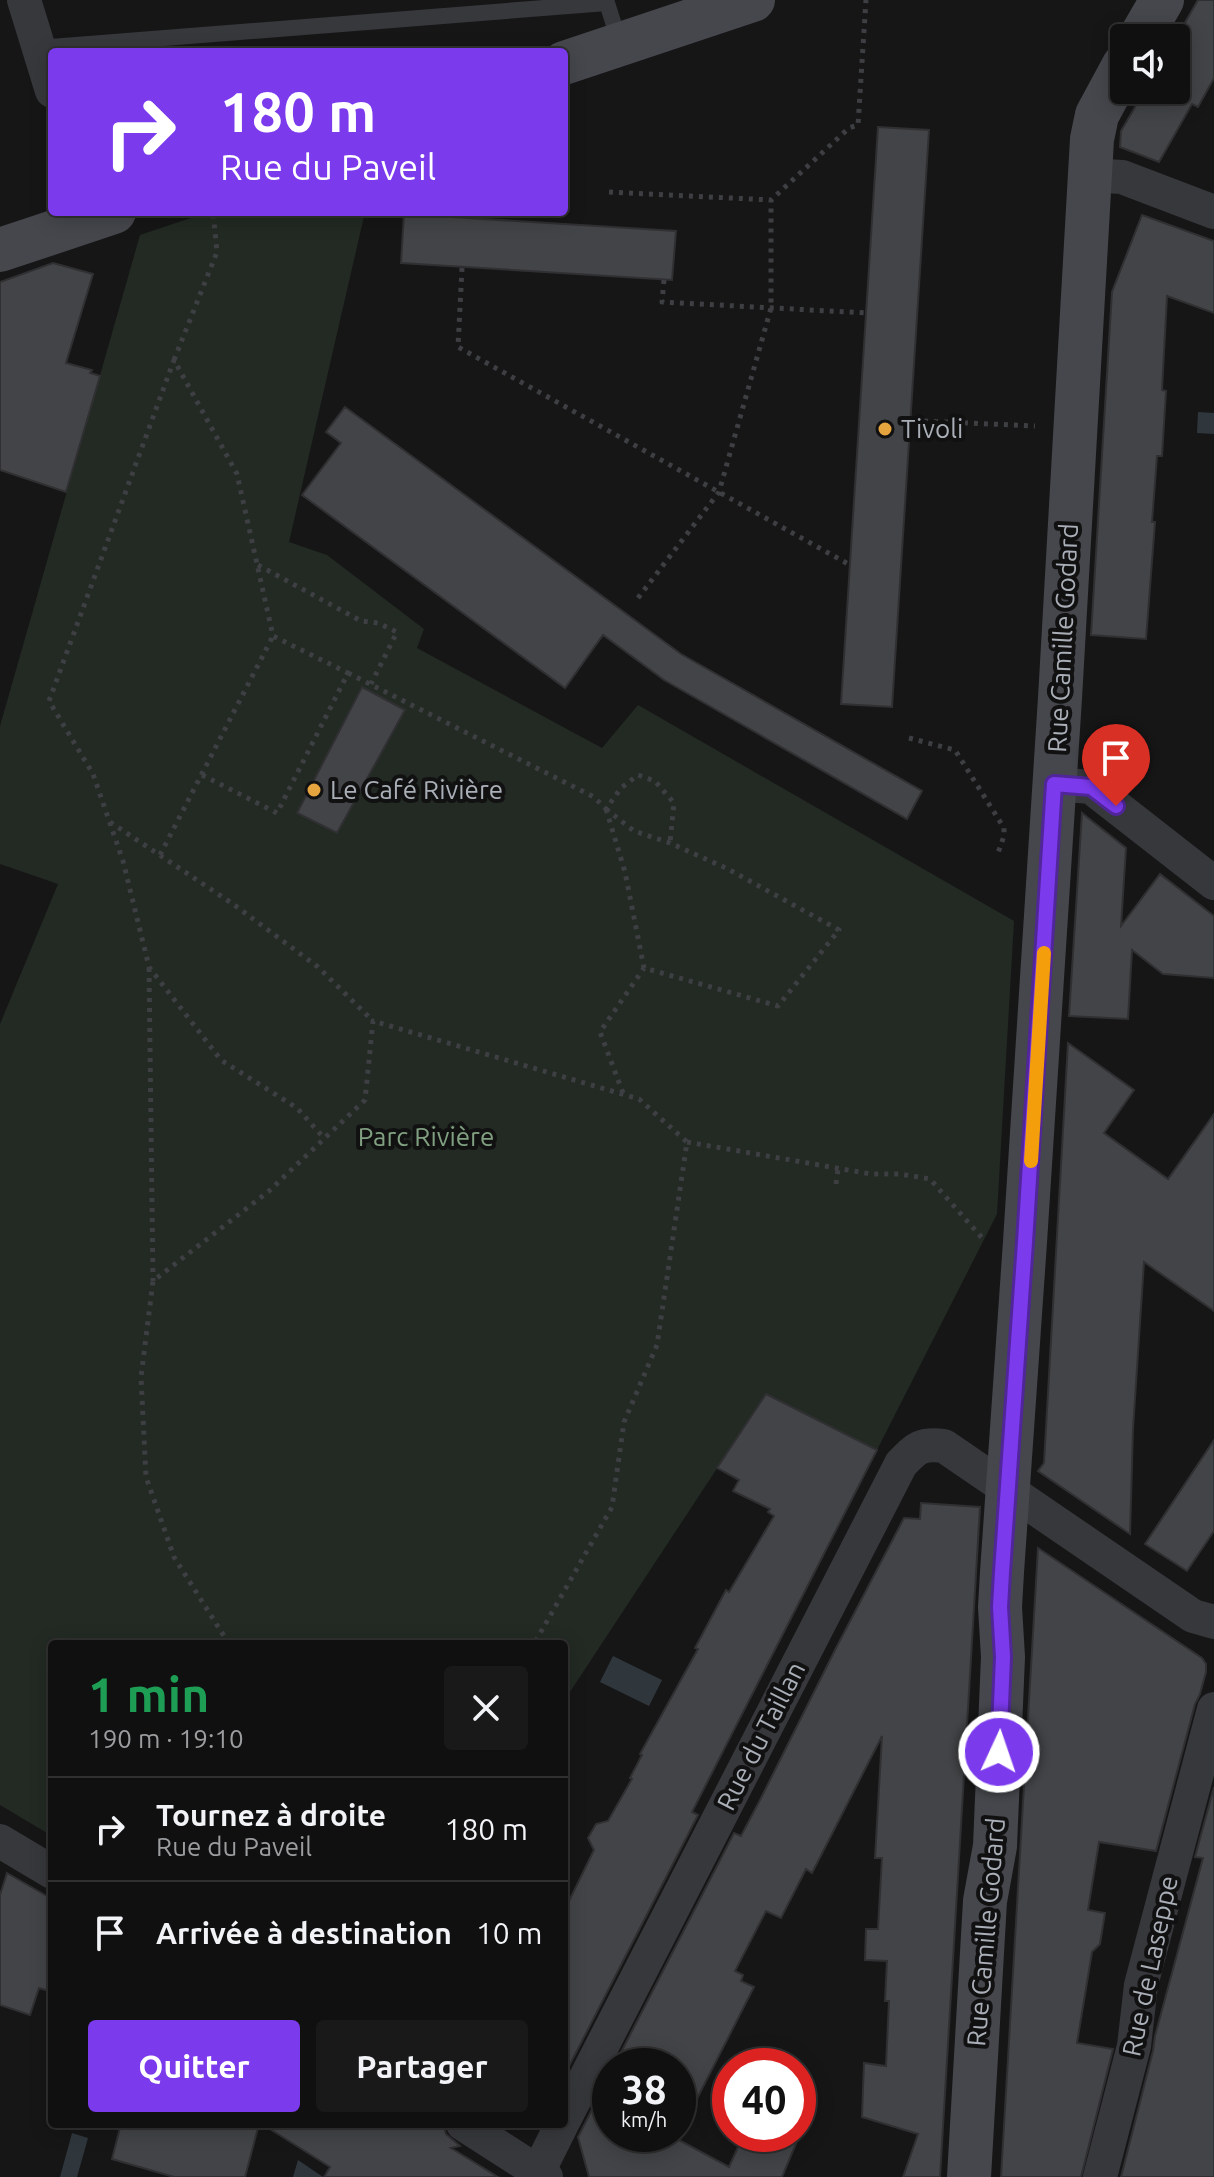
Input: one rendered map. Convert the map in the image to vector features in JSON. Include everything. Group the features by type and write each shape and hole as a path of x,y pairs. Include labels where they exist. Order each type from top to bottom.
{"street":[{"path":"24,0 48,79"},
{"path":"1148,24 1162,0"},
{"path":"568,62 748,1"},
{"name":"Rue Camille Godard","path":"969,2177 985,1901 995,1846 1003,1657 1000,1607 1054,784 1089,175 1093,127 1110,93"},
{"path":"1089,175 1122,177 1214,212"},
{"path":"0,250 96,216"},
{"path":"1054,784 1091,787 1214,883"},
{"name":"Rue du Taillan","path":"568,2112 901,1464 916,1449 928,1444 944,1446 1193,1616 1214,1622"},
{"name":"Rue de Laseppe","path":"1100,2177 1134,2046 1141,1985 1214,1709"},
{"path":"0,1841 48,1870"},
{"path":"469,2128 542,2174"},
{"name":"Rue du Taillan","path":"542,2174 561,2128"}],"lane":[{"path":"38,48 607,3 620,44"}],"path":[{"path":"609,192 771,200 849,128 858,125 866,0"},
{"path":"638,598 719,492 771,308 771,200"},
{"path":"213,216 217,252 174,360 49,701 93,774 123,861 149,967 153,1281 141,1377 146,1477 174,1557 226,1640"},
{"path":"462,268 458,347 850,565"},
{"path":"664,280 662,302 867,313"},
{"path":"160,855 273,636 237,474 174,360"},
{"path":"924,421 1035,426 1075,420"},
{"path":"257,564 361,621 378,623 397,632 371,684"},
{"path":"273,636 594,797 634,831 728,869 839,930 778,1006 644,968"},
{"path":"202,775 277,813 348,673"},
{"path":"909,738 955,750 1004,828 998,853"},
{"path":"606,809 621,788 638,775 655,781 674,803 670,843"},
{"path":"606,809 625,872 644,968 600,1032 623,1094"},
{"path":"109,822 233,904 318,967 373,1021 639,1099 687,1142 838,1169 930,1179 984,1240"},
{"path":"149,967 221,1060 297,1108 324,1138"},
{"path":"153,1281 269,1191 365,1100 373,1021"},
{"path":"536,1640 612,1507 624,1422 657,1345 687,1142"},
{"path":"836,1184 838,1169"}],"green space":[{"name":"Parc Rivière","path":"197,216 364,216 289,542 327,555 424,629 417,648 602,748 638,705 1014,921 997,1214 877,1450 766,1394 568,1695 568,1640 48,1640 48,1834 0,1805 0,1024 58,884 0,864 0,726 140,235"}],"shaded area":[{"path":"1198,412 1214,413 1214,434 1197,433"},
{"path":"613,1656 662,1680 649,1706 600,1682"},
{"path":"72,2133 88,2138 77,2177 60,2177"},
{"path":"298,2160 323,2177 293,2177"}],"building":[{"path":"1198,0 1214,0 1214,78 1198,107 1192,104 1159,162 1120,147 1121,131 1137,104 1190,104 1190,24 1184,24"},
{"name":"Tivoli","path":"878,127 929,130 892,707 841,704"},
{"path":"1142,215 1214,241 1214,313 1167,296 1162,390 1166,391 1162,456 1157,456 1146,639 1091,635 1112,292"},
{"path":"404,216 676,231 672,280 401,263"},
{"path":"53,263 93,274 66,363 92,370 90,373 100,376 66,492 0,470 0,282"},
{"path":"345,407 681,654 922,791 907,819 664,680 603,635 565,688 302,495 341,443 326,432"},
{"path":"362,687 405,710 337,833 297,813"},
{"path":"1082,813 1126,848 1121,926 1160,874 1214,916 1214,978 1163,974 1132,950 1128,1019 1069,1016"},
{"path":"1068,1043 1134,1090 1104,1133 1168,1179 1214,1114 1214,1311 1144,1262 1133,1429 1130,1534 1038,1471 1044,1463"},
{"path":"766,1394 877,1450 692,1812 698,1815 568,2068 568,1903 594,1850 588,1838 596,1824 608,1821 726,1590 729,1592 774,1516 768,1512 770,1509 733,1491 739,1480 717,1468"},
{"path":"1214,1440 1214,1531 1187,1571 1145,1544"},
{"path":"921,1503 980,1507 940,2177 903,2177 918,2134 862,2117 864,2063 886,2066 887,1961 865,1960 866,1929 878,1929 882,1858 875,1858 882,1736 812,1873 806,1869 781,1918 766,1911 735,1971 743,1975 741,1981 754,1987 723,2048 712,2048 712,2069 696,2101 696,2048 623,2048 734,1833 741,1836 904,1518 920,1519"},
{"path":"1038,1548 1202,1658 1206,1664 1156,1851 1099,1842 1088,1910 1105,1913 1100,1944 1092,1952 1077,2043 1113,2049 1081,2177 1001,2177"},
{"path":"1214,1787 1214,2177 1121,2177 1203,1858 1195,1857"},
{"path":"7,1873 48,1897 48,1991 39,1988 30,2015 0,2005 0,1895"},
{"path":"592,2109 592,2152 696,2152 696,2149 729,2167 736,2152 792,2152 782,2177 589,2177 578,2137"},
{"path":"120,2128 258,2128 245,2177 174,2177 112,2159"},
{"path":"268,2128 444,2128 446,2134 460,2146 451,2148 498,2177 324,2177 330,2167"}],"slow traffic":[{"path":"1031,1161 1044,953"}],"place":[{"name":"Tivoli","path":"885,429"},
{"name":"Le Café Rivière","path":"314,790"}],"route":[{"path":"999,1752 1003,1657 1000,1607 1054,784 1091,787 1116,806"}]}
